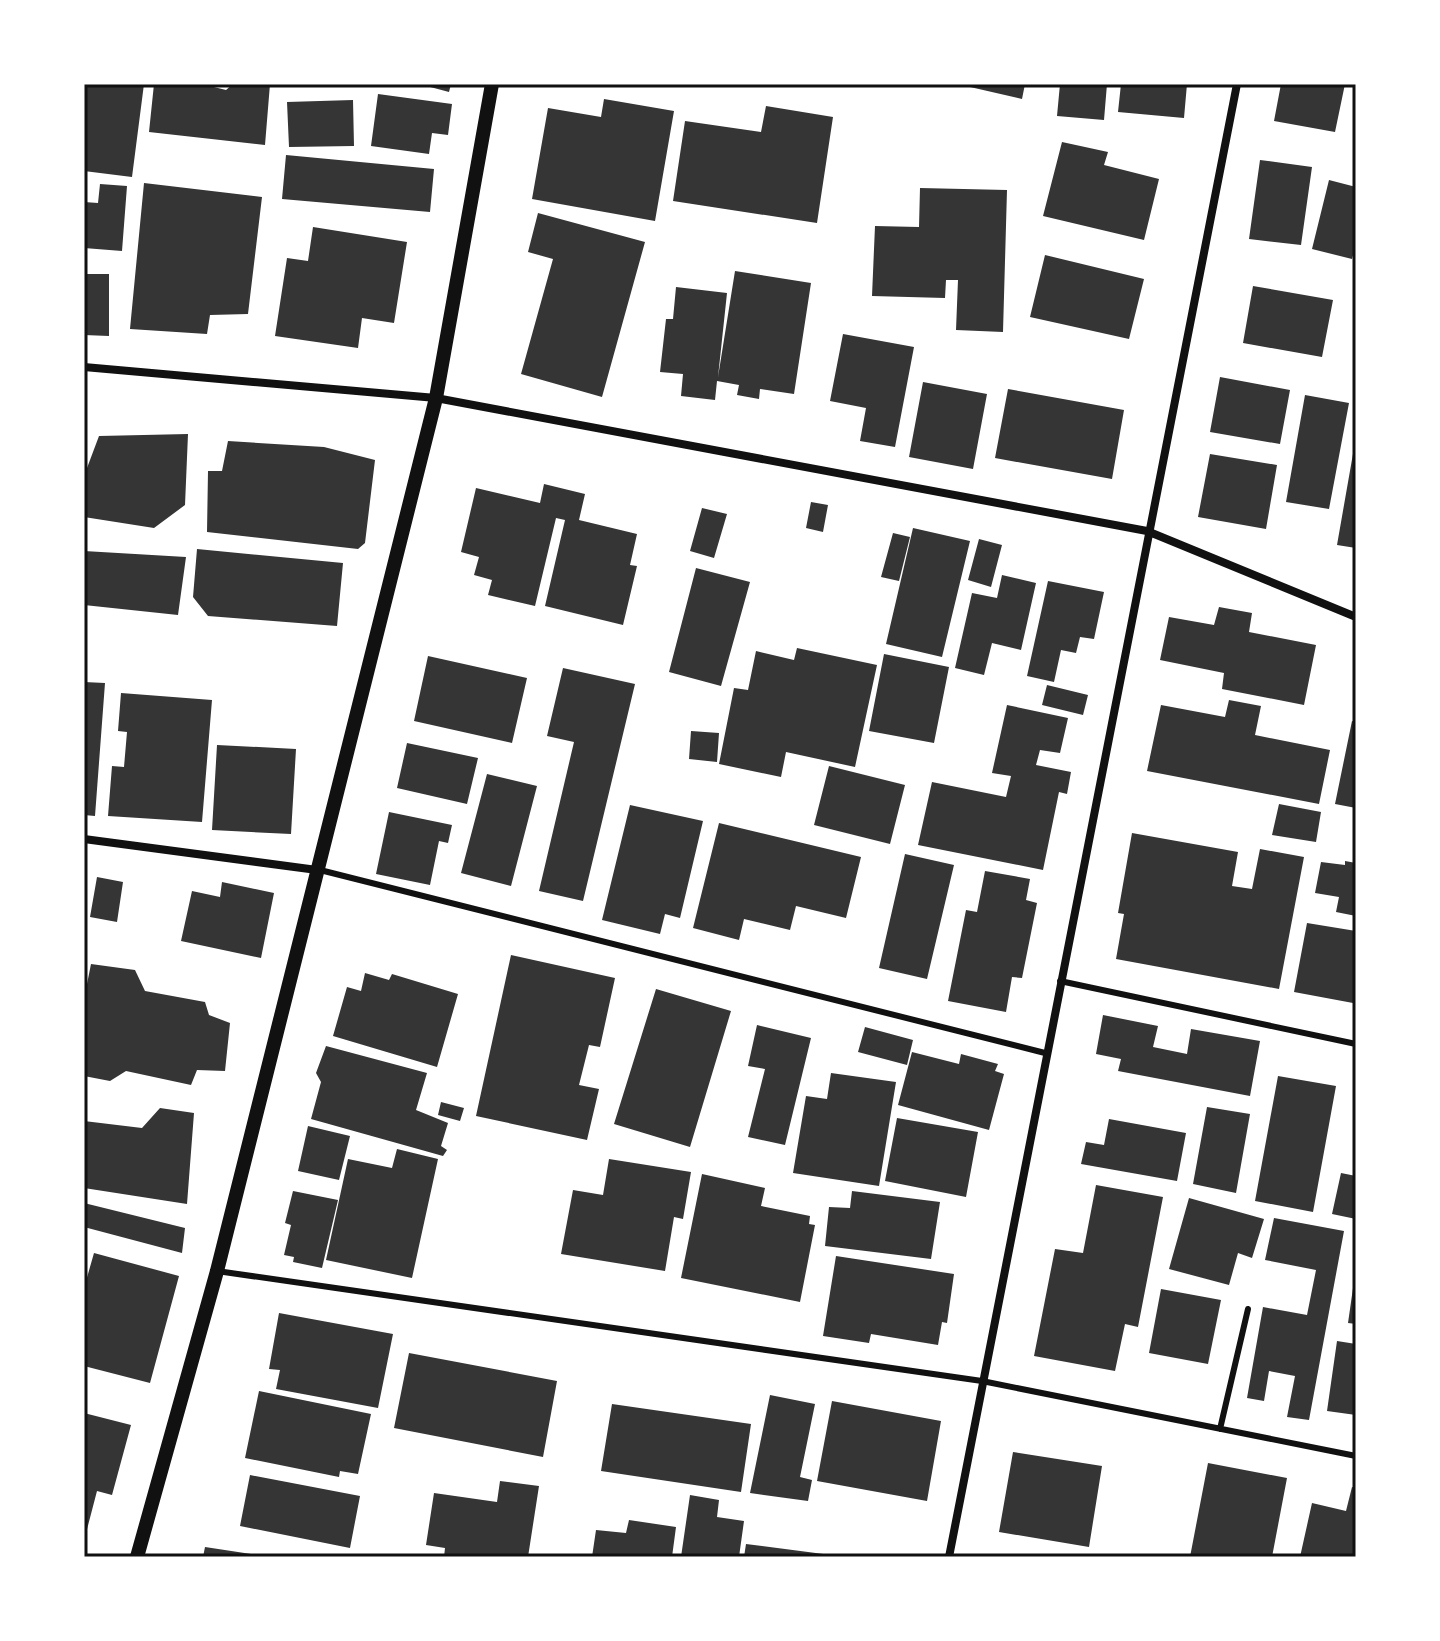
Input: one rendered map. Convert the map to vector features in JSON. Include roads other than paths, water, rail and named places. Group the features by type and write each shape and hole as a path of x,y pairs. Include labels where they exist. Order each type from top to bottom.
{"street":[{"path":"137,1557 217,1271 436,398 492,84"},
{"path":"949,1557 1147,531 1237,84"},
{"path":"84,367 436,398 1147,531 1356,617"},
{"path":"84,839 317,870"}],"lane":[{"path":"317,870 1045,1053"},
{"path":"1060,981 1356,1044"},
{"path":"217,1271 982,1381 1356,1456"},
{"path":"1220,1429 1248,1309"}]}
